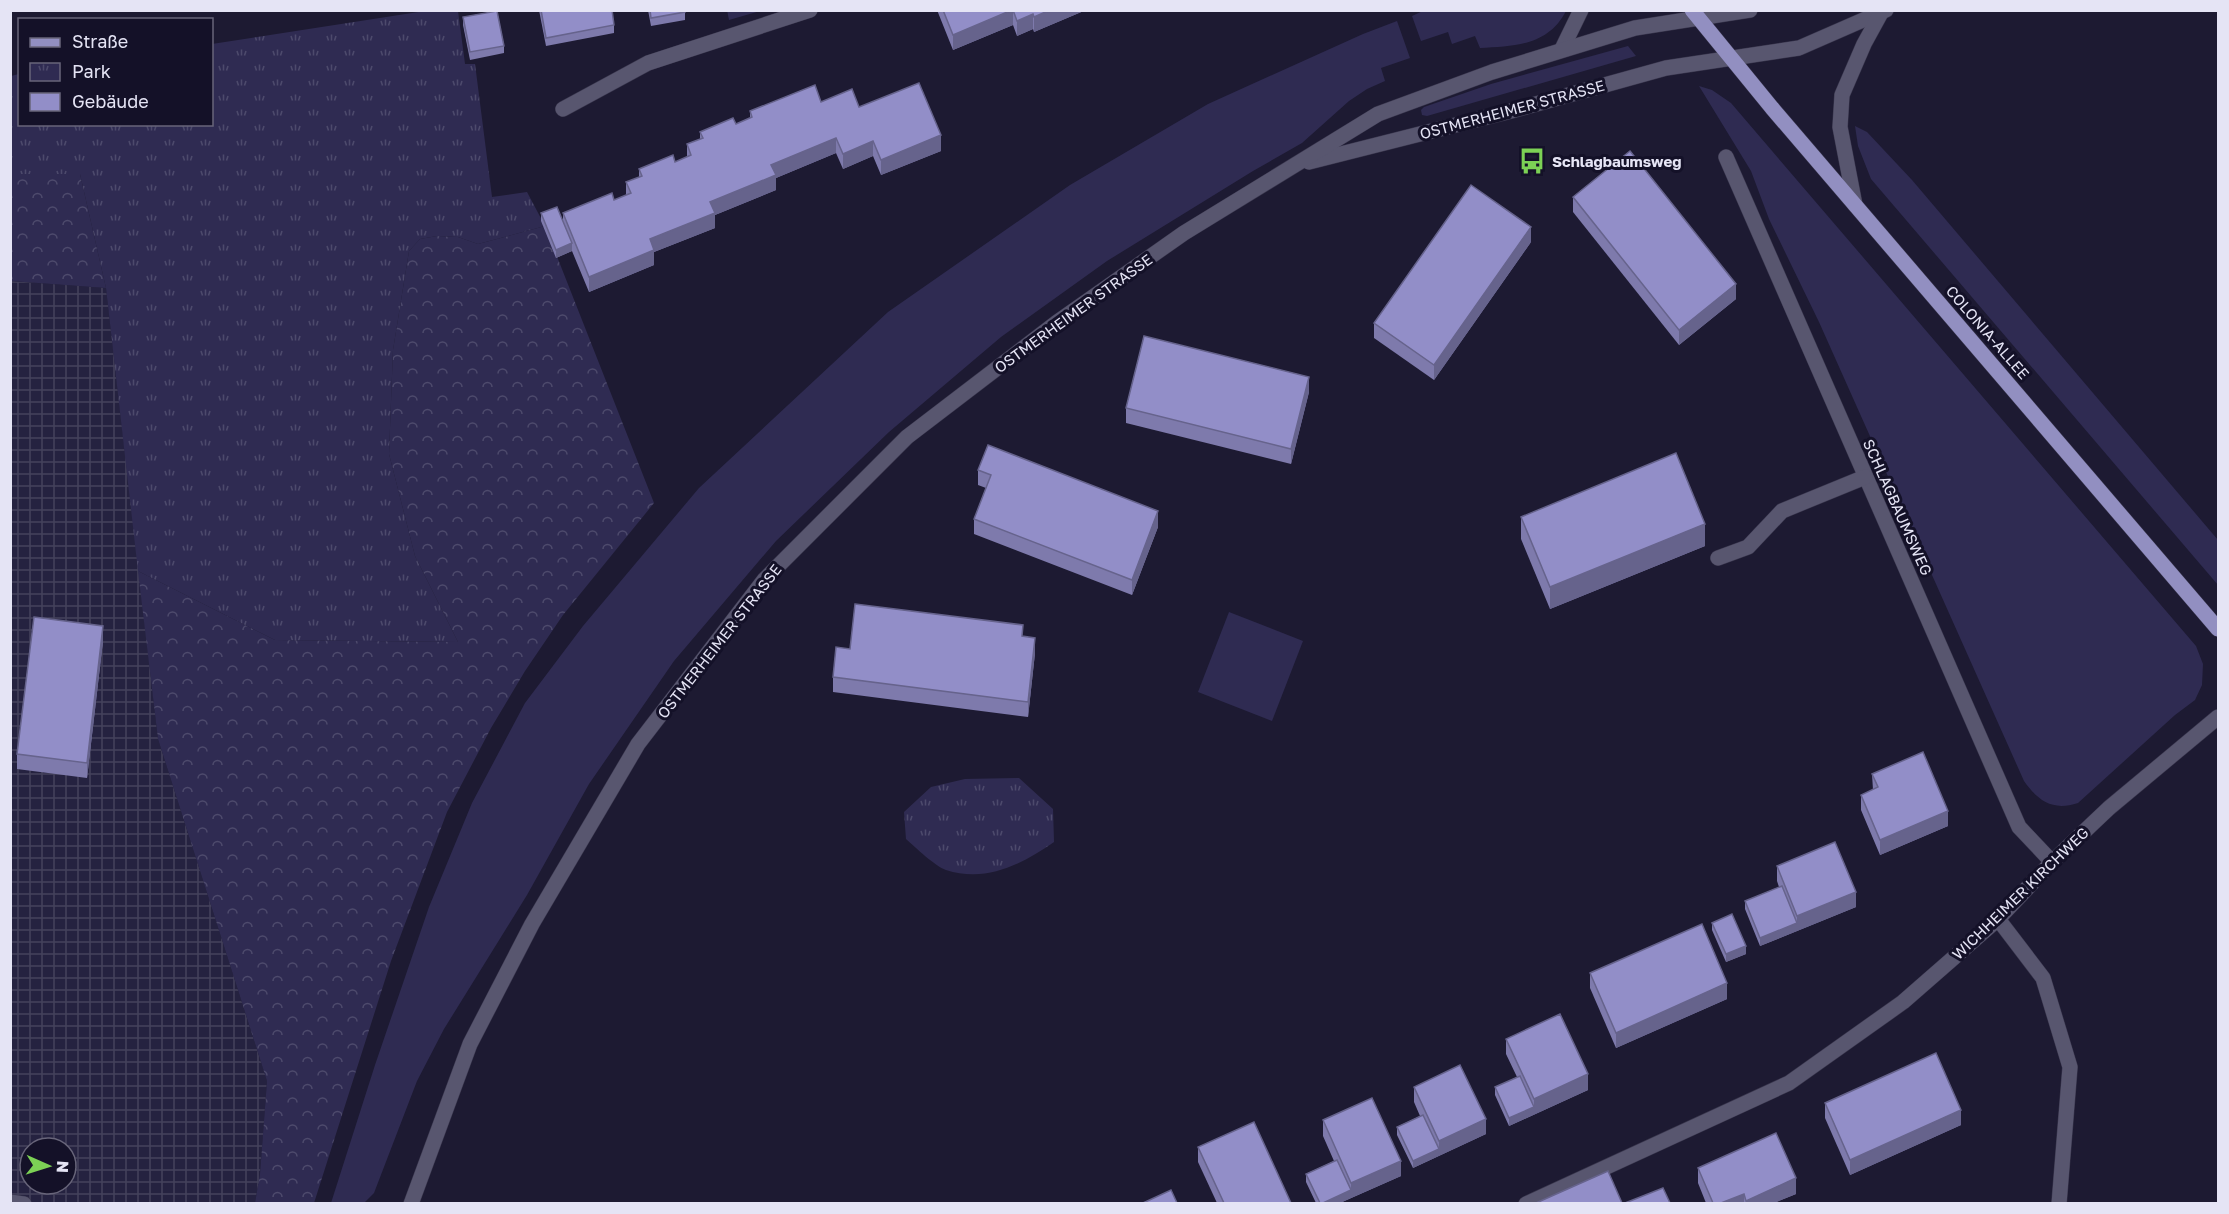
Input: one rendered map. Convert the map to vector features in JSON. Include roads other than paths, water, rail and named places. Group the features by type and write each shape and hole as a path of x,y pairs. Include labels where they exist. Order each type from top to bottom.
{"main road":[{"path":"1695,14 1731,58"},
{"name":"COLONIA-ALLEE","path":"1731,58 2218,629"}],"street":[{"path":"563,109 648,63 810,10"},
{"path":"1562,49 1581,10"},
{"name":"OSTMERHEIMER STRASSE","path":"411,1203 470,1044 532,924 638,744 764,580 907,436 1056,323 1184,233 1378,114 1427,94 1562,49 1635,28 1695,14 1750,10"},
{"path":"1855,205 1840,127 1842,95 1864,44 1884,12"},
{"name":"OSTMERHEIMER STRASSE","path":"1295,166 1511,111 1666,68 1799,48 1884,12"},
{"name":"SCHLAGBAUMSWEG","path":"1726,157 2019,827 2052,862"},
{"path":"1718,558 1748,547 1782,511 1865,477"},
{"name":"WICHHEIMER KIRCHWEG","path":"1526,1203 1789,1083 1903,1002 1998,919 2052,862 2109,808 2218,717"},
{"path":"1998,919 2043,978 2070,1067 2059,1203"},
{"path":"10,1202 24,1203"}],"place":[{"name":"Schlagbaumsweg","path":"1532,161"}]}
